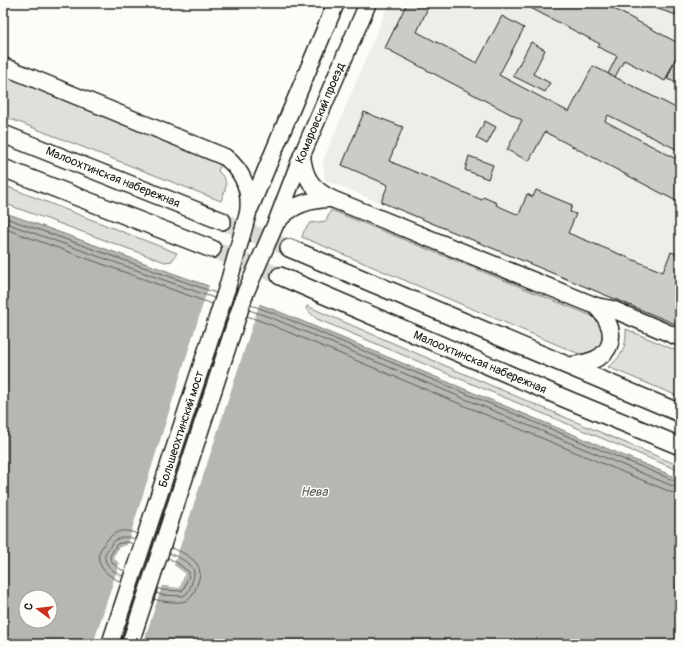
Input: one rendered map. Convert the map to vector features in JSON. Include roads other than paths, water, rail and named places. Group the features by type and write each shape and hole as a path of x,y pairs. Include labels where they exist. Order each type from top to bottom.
{"main road":[{"path":"248,213 336,3"},
{"name":"Комаровский проезд","path":"276,223 302,155 368,3"},
{"path":"3,66 225,157 237,169 245,183 249,198 248,213"},
{"name":"Малоохтинская набережная","path":"3,134 222,221"},
{"path":"302,155 305,174 310,182 316,190 332,200 596,306 612,309 680,338"},
{"path":"3,168 212,249"},
{"path":"276,223 288,211 304,203 322,199 332,200"},
{"name":"Большеохтинский мост","path":"110,644 227,288 248,213"},
{"name":"Большеохтинский мост","path":"130,644 244,294 276,223"},
{"path":"289,248 680,413"},
{"name":"Малоохтинская набережная","path":"280,276 566,399 680,446"},
{"path":"568,366 595,360 603,354 608,347 611,338 610,328 607,320 596,306"}],"water":[{"name":"Нева","path":"3,212 275,310 680,479 680,644 3,644","holes":["127,546 174,565 185,573 180,587 162,586 119,564 113,557 119,547"]}],"tunnel":[{"path":"222,221 289,248"},
{"path":"212,249 280,276"}]}
